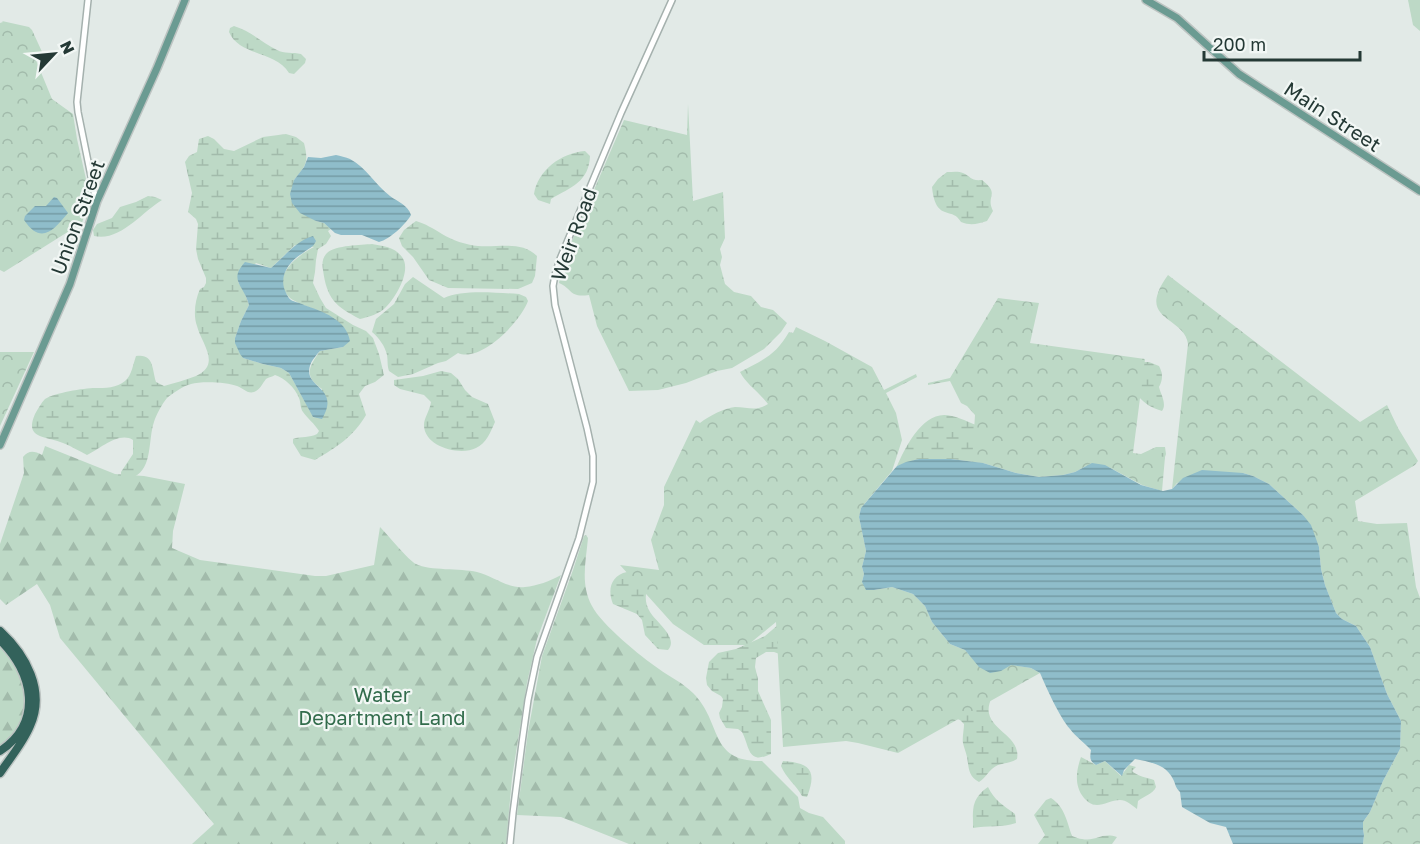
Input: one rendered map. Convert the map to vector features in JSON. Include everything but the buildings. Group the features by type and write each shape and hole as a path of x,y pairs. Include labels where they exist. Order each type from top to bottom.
{"highway":[{"path":"0,631 16,647 27,665 33,679 36,697 30,726 0,773"},
{"path":"0,640 14,655 22,670 30,700 28,715 21,731 0,751"}],"main road":[{"name":"Union Street","path":"0,445 70,284 97,201 185,0"},
{"name":"Main Street","path":"1146,0 1182,22 1239,74 1420,191"}],"street":[{"path":"88,0 77,102 97,201"},
{"name":"Weir Road","path":"510,844 528,700 537,657 572,560 593,482 593,456 580,396 555,305 553,286 555,274 621,112 672,0"}],"green space":[{"path":"1408,0 1420,0 1420,31 1413,25"},
{"path":"2,21 29,27 32,30 43,54 33,53 52,99 73,114 90,197 82,223 4,272 0,270 0,23"},
{"path":"234,26 280,51 301,54 306,59 305,63 294,74 289,73 276,61 249,50 234,40 229,32"},
{"path":"688,104 693,201 723,192 725,238 720,249 722,257 720,265 725,284 734,292 751,296 761,307 773,310 787,323 764,349 732,368 658,390 629,391 597,326 589,295 574,294 559,283 563,262 624,120 687,135"},
{"path":"286,134 304,143 305,163 294,180 316,221 324,223 331,229 328,231 331,236 326,244 318,249 313,283 326,308 366,331 373,338 379,354 384,375 365,386 359,394 366,415 361,423 344,441 315,460 301,456 293,439 314,435 319,431 302,410 299,398 292,387 275,375 266,379 254,392 247,392 233,385 207,382 188,385 172,394 163,403 155,419 144,467 140,473 131,478 121,476 121,472 133,454 133,440 116,439 87,455 34,432 32,422 45,399 69,391 118,385 129,376 136,356 149,359 156,382 164,386 196,376 208,366 208,353 197,326 195,312 198,293 204,287 206,278 196,249 198,224 188,212 192,193 185,162 189,156 197,152 199,139 208,136 224,149 234,151 263,137","holes":["295,245 314,247 287,268 282,283 290,298 329,316 343,347 320,351 313,362 310,375 322,389 314,418 289,373 281,368 243,358 235,338 249,305 238,282 256,263 271,268"]},
{"path":"585,151 590,156 589,165 578,183 551,199 550,204 538,200 534,194 536,185 546,170 567,155"},
{"path":"947,172 961,172 973,179 982,180 988,185 992,192 993,211 987,221 974,224 961,222 956,216 939,208 932,187"},
{"path":"148,196 162,200 113,235 94,236 93,230 97,224 112,218 120,207"},
{"path":"416,221 464,243 478,246 517,246 531,251 537,256 532,283 518,289 448,288 429,280 402,246 399,238 404,230"},
{"path":"372,244 388,247 402,257 405,262 404,276 394,297 386,307 360,319 344,310 330,295 325,280 323,261 327,253 336,248"},
{"path":"1168,275 1360,422 1387,405 1418,461 1355,501 1358,521 1377,524 1407,523 1416,587 1420,598 1420,844 1363,844 1363,822 1400,749 1401,721 1387,694 1370,647 1356,626 1336,613 1325,585 1319,547 1303,515 1269,484 1243,473 1228,473 1177,483 1172,489 1188,344 1181,330 1158,309 1156,302 1158,293"},
{"path":"413,277 444,298 460,293 491,292 519,294 526,297 528,301 509,329 478,352 458,353 446,361 413,374 398,377 389,371 385,348 372,332 376,319 394,304 405,284"},
{"path":"998,298 1039,303 1030,343 1145,359 1133,453 1165,457 1162,491 1142,485 1105,465 1092,463 1075,472 1039,477 972,462 975,415 961,403 950,381 928,385 928,383 950,378"},
{"path":"796,327 872,367 884,390 916,374 917,377 886,393 896,413 902,440 892,471 861,508 859,517 866,551 862,567 864,574 862,582 874,590 892,587 913,594 925,606 932,622 950,644 965,650 972,658 1031,668 1040,673 898,753 846,741 783,747 776,622 748,645 704,645 673,624 620,565 659,570 651,540 664,505 664,487 696,420 700,423 717,413 735,407 756,408 768,404 740,372 768,356 789,332 793,333"},
{"path":"0,352 34,352 0,426"},
{"path":"1138,362 1149,362 1159,366 1162,376 1159,387 1164,405 1162,411 1158,410 1138,396 1123,457 1141,454 1156,447 1165,447 1166,454 1161,469 983,463 951,459 919,459 897,466 904,450 921,426 936,416 952,416 976,425"},
{"path":"441,371 451,373 472,397 488,404 495,422 485,440 476,448 461,451 436,444 426,433 424,425 431,402 424,395 400,389 394,385 394,380"},
{"name":"Water Department Land","path":"45,446 115,474 144,476 185,484 173,531 172,548 200,560 326,576 374,565 380,527 408,558 422,566 477,572 519,587 539,584 561,575 537,639 527,683 512,778 506,844 192,844 214,824 60,638 50,605 37,584 6,605 0,599 0,544 24,473 23,457 32,452 42,455"},
{"path":"586,535 588,538 586,589 597,614 632,648 693,693 709,716 724,748 745,760 762,761 798,797 800,808 823,817 845,841 845,844 629,844 561,817 517,815 528,732 542,656"},
{"path":"627,572 647,588 647,606 671,640 668,650 658,649 645,635 642,620 637,614 613,604 610,594 612,584 617,576"},
{"path":"785,619 992,697 989,708 990,716 994,724 1013,742 1017,750 1017,759 998,765 979,782 970,771 963,741 964,724 960,720 774,652 766,652 756,658 755,667 758,691 771,720 771,754 763,757 753,756 742,732 738,729 726,728 720,718 723,699 707,685 709,662 718,653 736,649 765,636"},
{"path":"0,646 18,672 25,692 25,703 19,727 0,748"},
{"path":"1081,757 1096,765 1105,761 1121,776 1129,765 1136,767 1132,771 1154,780 1156,787 1138,801 1137,809 1122,800 1100,805 1091,804 1084,798 1077,783"},
{"path":"783,761 806,766 809,770 811,781 807,797 802,796 786,774 781,766"},
{"path":"988,787 996,799 1015,814 1016,823 973,828 973,810 976,800"},
{"path":"1051,798 1062,810 1072,836 1087,840 1107,836 1117,837 1112,844 1038,844 1045,835 1034,815 1046,800"}],"water":[{"path":"336,155 356,163 385,192 410,212 411,215 405,223 388,238 379,242 362,235 335,233 324,223 300,213 292,203 290,194 294,180 308,157 321,158"},
{"path":"54,197 68,213 47,233 36,232 24,220 25,216 35,206 46,206"},
{"path":"313,236 315,243 291,263 285,272 283,282 290,299 333,317 344,327 350,341 343,347 320,351 311,363 309,371 311,378 327,400 327,408 322,419 313,417 289,373 281,368 243,358 235,343 241,321 249,305 237,279 240,268 245,262 271,268 296,245"},
{"path":"919,459 951,459 983,463 1039,477 1075,472 1092,463 1105,465 1141,485 1163,491 1172,489 1183,478 1202,470 1243,473 1269,484 1311,525 1319,547 1325,585 1336,613 1356,626 1370,647 1387,694 1401,721 1400,749 1363,822 1363,844 1233,844 1226,827 1210,823 1182,807 1180,792 1170,774 1162,767 1135,759 1124,770 1122,776 1105,761 1096,765 1092,762 1091,750 1066,724 1040,673 1031,668 1011,665 1001,671 990,673 979,667 965,650 950,644 932,622 925,606 913,594 892,587 866,590 862,582 864,574 862,567 866,551 859,517 861,508 897,466"}]}
